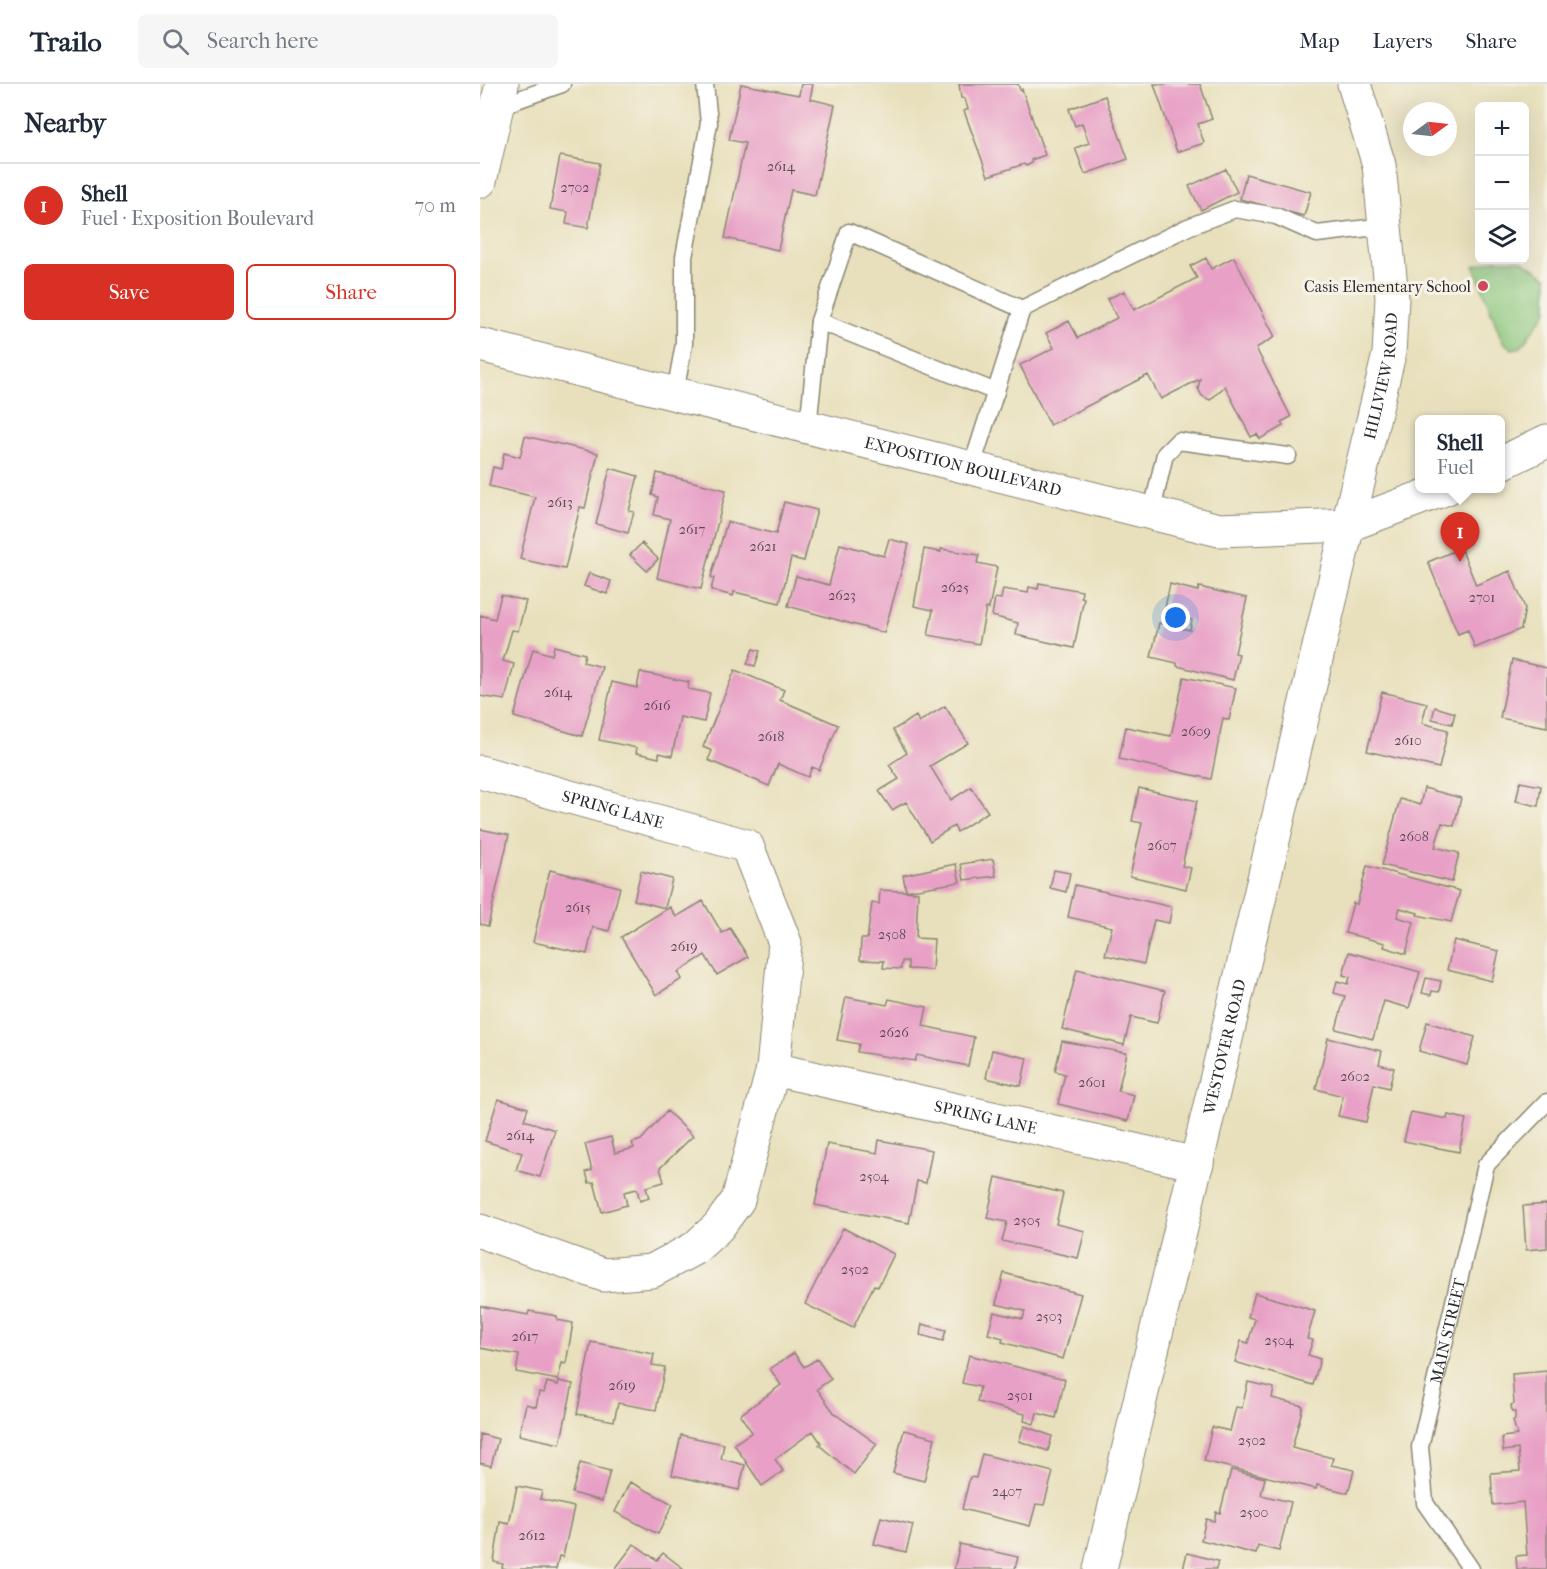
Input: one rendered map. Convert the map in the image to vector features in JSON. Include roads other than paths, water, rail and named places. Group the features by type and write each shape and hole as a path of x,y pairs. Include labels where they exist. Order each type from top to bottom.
{"street":[{"name":"HILLVIEW ROAD","path":"1348,525 1389,354 1392,298 1379,165 1354,84"},
{"path":"480,181 500,95"},
{"name":"EXPOSITION BOULEVARD","path":"480,345 1151,515 1219,530 1348,525 1436,493"},
{"path":"1505,462 1547,441"},
{"name":"WESTOVER ROAD","path":"1100,1569 1348,525"},
{"name":"SPRING LANE","path":"480,772 747,846 785,942 773,1069 1197,1164"},
{"path":"480,1231 604,1275 652,1271 695,1248 718,1227 738,1200 773,1069"}],"lane":[{"path":"500,95 562,84"},
{"path":"675,393 684,344 684,257 709,123 705,84"},
{"path":"971,469 1022,309 1188,227 1235,209 1276,216 1317,234 1385,226"},
{"path":"808,427 819,321 849,232 1022,309"},
{"path":"819,321 996,392"},
{"path":"1151,515 1165,454 1178,441 1288,456"},
{"name":"MAIN STREET","path":"1471,1569 1425,1503 1420,1447 1486,1165 1547,1102"}],"place":[{"name":"Casis Elementary School","path":"1483,286"},
{"name":"Shell","path":"1460,562"}]}
